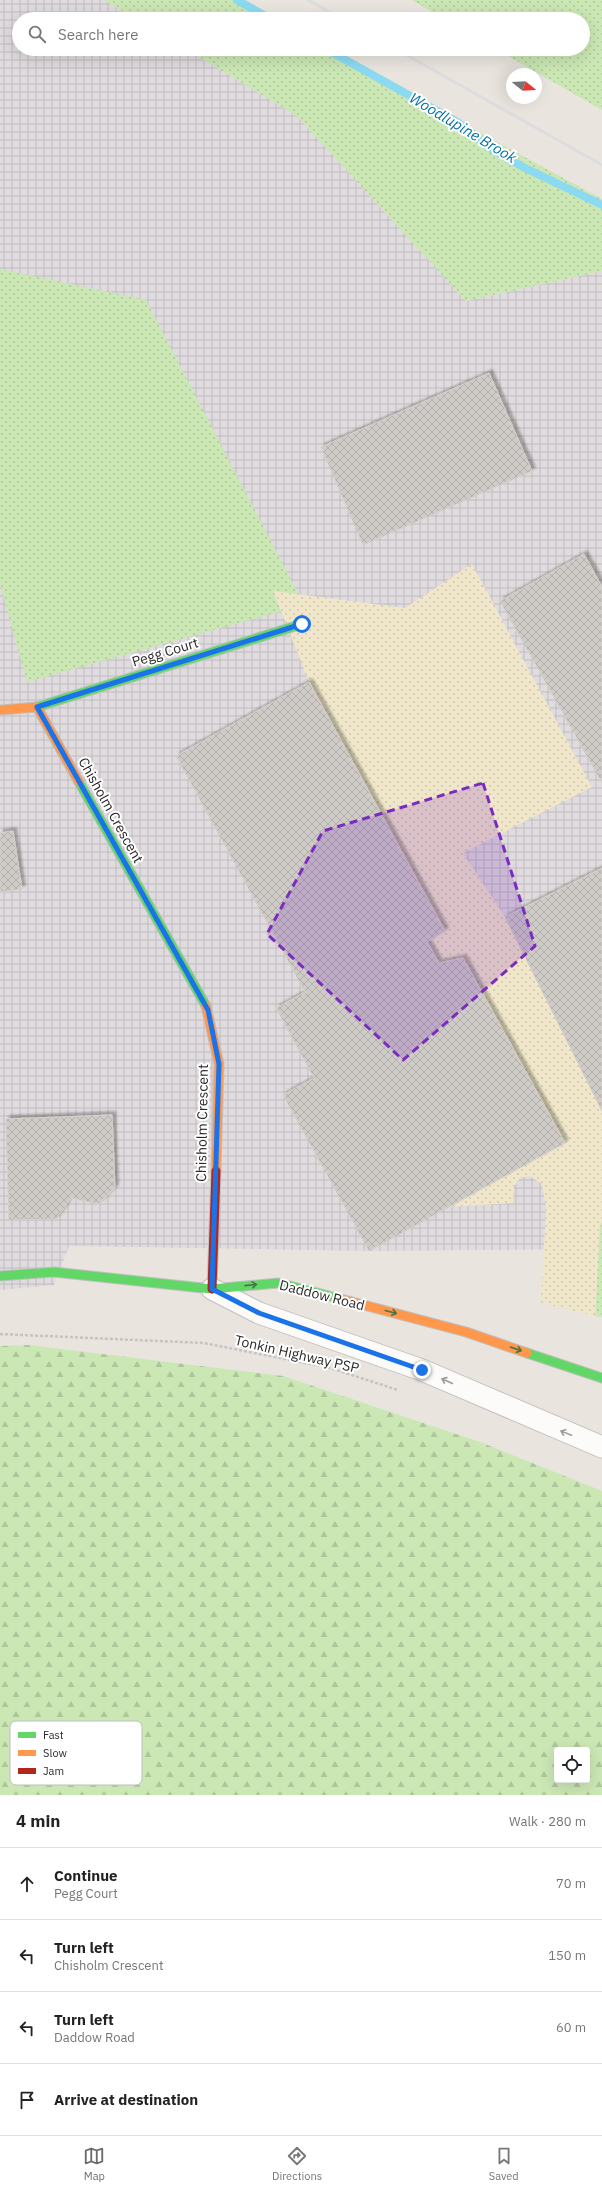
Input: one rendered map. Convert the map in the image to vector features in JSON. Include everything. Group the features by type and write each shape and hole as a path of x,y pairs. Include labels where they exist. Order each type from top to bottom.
{"street":[{"name":"Pegg Court","path":"37,707 302,624"},
{"path":"0,710 37,707"},
{"name":"Chisholm Crescent","path":"37,707 208,1010 219,1064 212,1289"},
{"path":"0,1276 54,1272 212,1289 259,1313 422,1370 602,1447"},
{"name":"Daddow Road","path":"212,1289 278,1283 466,1332 602,1378"}],"path":[{"name":"Tonkin Highway PSP","path":"0,1334 204,1343 330,1368 402,1391"}],"highlighted area":[{"path":"483,783 535,946 403,1060 267,934 323,831"}],"shaded area":[{"path":"0,0 104,0 124,12 12,12 12,56 198,56 297,116 466,301 602,271 602,1249 369,1251 69,1246 54,1285 0,1290"}],"green space":[{"path":"104,0 237,0 258,12 124,12"},
{"path":"412,0 602,0 602,110 542,75 542,68 529,68 508,56 590,56 590,12 432,12"},
{"path":"198,56 339,56 602,199 602,271 466,301 297,116"},
{"path":"0,269 146,300 304,605 27,682 0,584"},
{"path":"600,1224 602,1224 602,1317 595,1316"},
{"path":"29,1345 283,1376 480,1442 602,1491 602,1795 0,1795 0,1346"}],"sand":[{"path":"472,564 592,787 463,853 505,917 602,1111 602,1222 600,1224 595,1316 541,1303 546,1208 542,1184 530,1176 520,1178 514,1187 513,1203 449,1207 564,1143 463,958 439,963 427,942 445,931 309,682 273,591 405,608"}],"building":[{"path":"489,373 532,471 363,545 321,447"},
{"path":"584,554 602,587 602,783 500,601"},
{"path":"309,682 445,931 427,942 439,963 463,958 565,1143 369,1251 283,1095 314,1078 276,1008 305,992 176,756"},
{"path":"13,831 22,889 0,892 0,833"},
{"path":"602,868 602,1111 505,917"},
{"path":"112,1115 115,1188 99,1204 71,1198 56,1219 9,1220 6,1119"}],"waterway":[{"name":"Woodlupine Brook","path":"237,0 258,12"},
{"name":"Woodlupine Brook","path":"339,56 459,123 488,147 523,167 602,205"}],"railway":[{"path":"308,0 329,12"},
{"path":"408,56 602,165"}],"traffic: fast":[{"path":"37,707 302,624"},
{"path":"79,782 206,1006"},
{"path":"0,1276 54,1272 212,1289 278,1283 337,1298"},
{"path":"527,1353 602,1378"}],"traffic: slow":[{"path":"0,710 37,707 79,782"},
{"path":"206,1006 219,1064 216,1171"},
{"path":"337,1298 466,1332 527,1353"}],"traffic: jam":[{"path":"212,1289 216,1171"}],"route":[{"path":"302,624 37,707 208,1010 219,1064 212,1289 259,1313 422,1370"}]}
